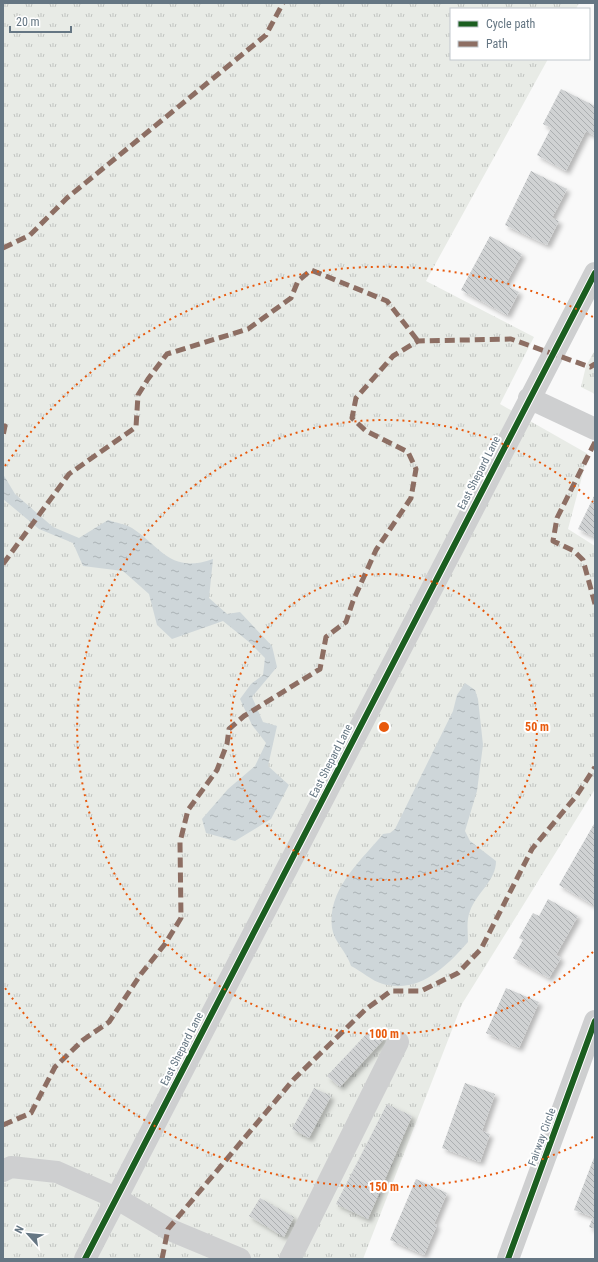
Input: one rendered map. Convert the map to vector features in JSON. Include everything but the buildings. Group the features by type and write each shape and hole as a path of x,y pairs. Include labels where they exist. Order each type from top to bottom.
{"street":[{"name":"East Shepard Lane","path":"85,1259 595,273"},
{"path":"529,398 595,429"},
{"name":"Fairway Circle","path":"508,1259 595,1022"},
{"path":"290,1259 398,1042"},
{"path":"3,1171 11,1167 57,1172 116,1198 168,1229 240,1259"}],"green space":[{"path":"3,3 579,3 576,8 450,8 450,60 547,60 426,281 534,337 500,404 588,454 568,529 595,546 595,789 462,1004 363,1259 3,1259"},
{"path":"595,350 595,394 581,387 586,366"}],"water":[{"path":"3,474 15,494 53,527 79,538 108,520 127,525 168,557 177,561 199,563 213,559 209,598 227,614 240,612 272,646 277,667 252,697 263,722 277,726 268,766 289,785 271,819 235,841 206,833 202,819 228,789 255,766 266,743 252,725 240,699 251,684 263,675 265,658 249,642 223,621 172,639 157,625 149,594 123,571 83,566 73,543 39,529 3,499"},
{"path":"465,683 475,690 478,699 483,745 477,791 465,831 470,841 496,861 495,868 490,881 473,904 470,911 468,923 468,942 460,951 441,969 420,982 396,986 383,984 375,981 351,966 347,956 333,933 332,914 335,901 347,876 356,865 383,834 390,833 395,829 453,711 457,695"}],"marked path":[{"path":"3,248 30,235 67,198 266,35 283,3"},
{"path":"3,564 69,474 136,427 138,395 167,354 248,329 291,298 298,281 311,270 387,301 418,341"},
{"path":"3,1125 31,1113 55,1067 83,1040 109,1022 141,974 165,944 181,918 180,842 188,810 217,770 227,744 229,729 244,716 320,669 326,637 346,622 353,601 376,550 411,498 416,469 408,452 366,431 352,418 356,398 393,356 418,341 511,339 590,367 595,364"},
{"path":"3,426 5,426 3,436"},
{"path":"595,442 557,518 553,541 574,551 583,560 595,604"},
{"path":"162,1259 168,1229 294,1079 366,1009 391,991 421,991 458,973 481,949 532,849 577,795 595,767"}],"cycle path":[{"path":"85,1259 595,273"},
{"path":"508,1259 595,1021"}]}
